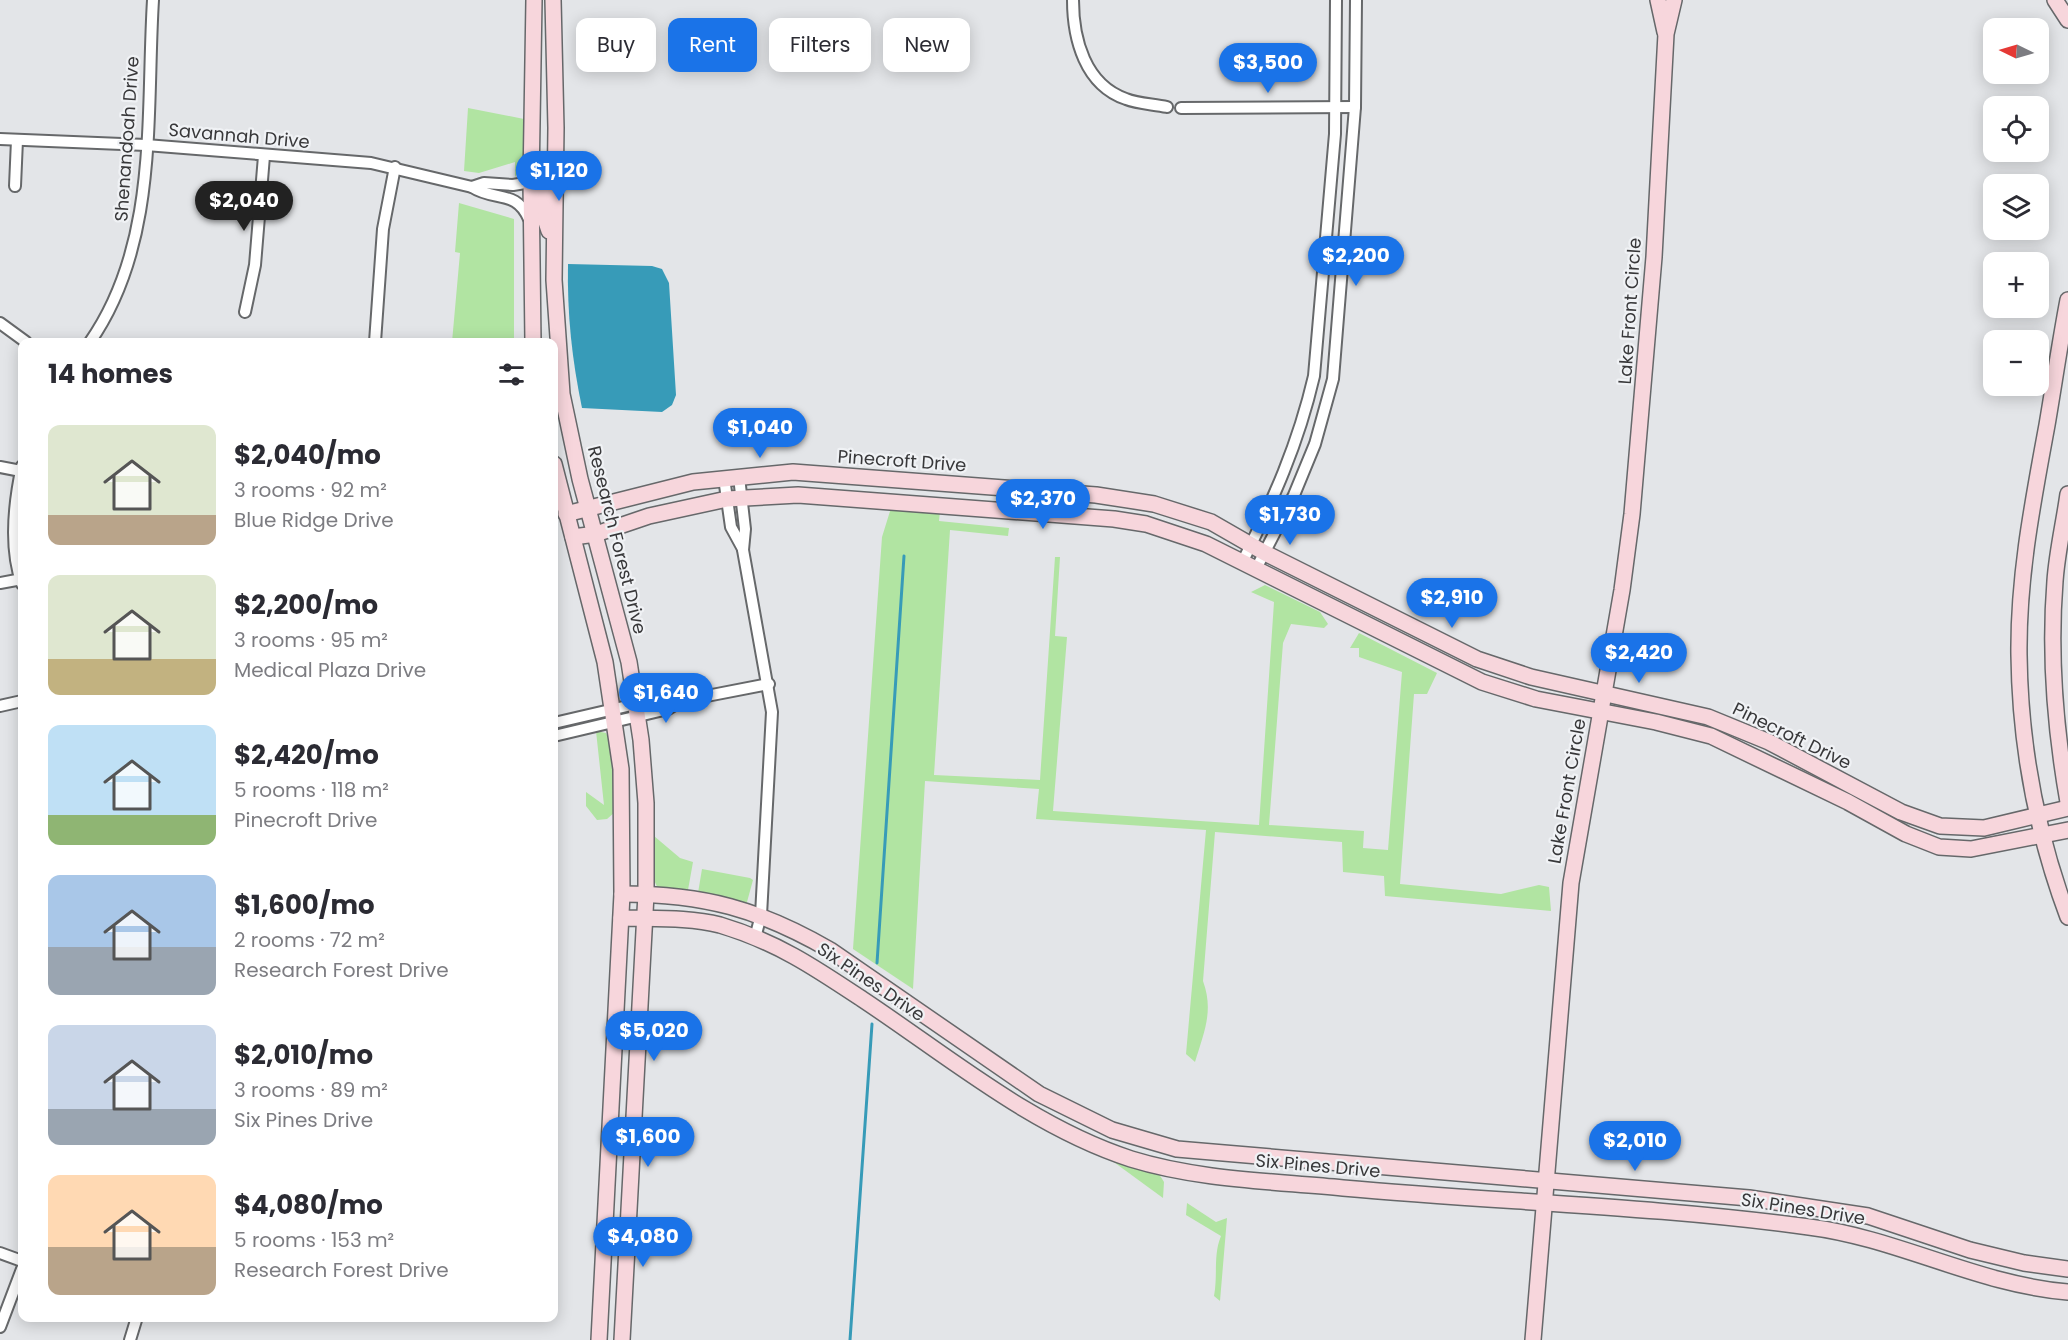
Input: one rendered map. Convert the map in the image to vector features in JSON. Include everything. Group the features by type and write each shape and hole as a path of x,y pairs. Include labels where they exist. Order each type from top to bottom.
{"street":[{"name":"Shenandoah Drive","path":"93,338 106,319 131,256 141,204 153,0"},
{"path":"529,0 534,22"},
{"path":"533,338 531,182 534,0"},
{"path":"1073,0 1076,38 1086,67 1104,87 1125,99 1167,107"},
{"path":"1249,566 1251,545 1279,488 1300,427 1314,376 1336,107 1336,0"},
{"path":"1249,566 1265,553 1294,495 1315,444 1333,379 1355,107 1356,0"},
{"name":"Lake Front Circle","path":"1658,0 1666,34"},
{"name":"Lake Front Circle","path":"1533,1340 1571,883 1622,590 1634,494 1655,247 1666,34 1674,0"},
{"path":"2055,0 2068,20"},
{"name":"Research Forest Drive","path":"555,3 553,245 557,338"},
{"path":"1181,108 1355,107"},
{"name":"Savannah Drive","path":"0,139 146,145 394,167 472,187 483,195 513,198 524,208 531,224"},
{"path":"15,186 17,140"},
{"path":"245,312 255,265 264,156"},
{"path":"375,338 383,229 394,167"},
{"name":"Savannah Drive","path":"472,187 484,183 513,185 531,182"},
{"path":"531,182 541,190 543,213 553,245"},
{"path":"2068,300 2063,349 2028,526 2021,595 2019,653 2023,729 2039,816 2068,916"},
{"path":"0,323 21,338"},
{"name":"Research Forest Drive","path":"558,344 562,394 619,622 637,709 646,803 645,918 622,1340"},
{"path":"0,467 18,469"},
{"name":"Pinecroft Drive","path":"566,514 693,482 793,472 1113,497 1154,504 1194,515 1477,659 1531,677 1707,717 1769,742 1901,812 1940,826 1983,828 2068,808"},
{"path":"731,478 734,498 731,527 743,550 769,684 772,740 761,915 754,938"},
{"path":"558,481 596,621 614,715 623,815 621,918 599,1340"},
{"path":"18,495 15,515 18,543"},
{"name":"Pinecroft Drive","path":"573,537 596,534 649,516 734,498 798,495 1113,519 1176,532 1206,544 1482,682 1536,699 1711,736 1848,802 1906,834 1939,847 1971,849 2068,830"},
{"path":"2068,495 2055,578 2052,631 2056,735 2068,802"},
{"path":"0,583 18,581"},
{"path":"558,735 637,709 668,709 681,701 769,684"},
{"path":"0,706 18,702"},
{"path":"558,722 614,715"},
{"name":"Six Pines Drive","path":"622,894 678,896 724,903 761,915 830,950 1039,1094 1112,1130 1192,1152 1749,1198 1821,1207 1868,1216 1970,1250 2063,1268"},
{"name":"Six Pines Drive","path":"621,918 683,919 718,925 786,950 1029,1111 1068,1134 1108,1151 1190,1174 1746,1219 1841,1232 1974,1272 2061,1291"},
{"path":"909,1031 922,1014"},
{"path":"1029,1111 1039,1094"},
{"path":"611,1117 622,1125 633,1143"},
{"path":"1746,1219 1749,1198"},
{"path":"1890,1245 1895,1225"},
{"path":"0,1253 18,1260"},
{"path":"2061,1291 2063,1268"},
{"path":"0,1327 18,1280"},
{"path":"130,1340 135,1322"}],"green space":[{"path":"468,108 524,119 524,162 515,177 515,162 479,173 464,171"},
{"path":"459,203 514,219 514,338 452,338 460,253 455,252"},
{"path":"891,508 940,511 939,521 1009,528 1008,536 950,530 934,775 1040,780 1055,557 1060,557 1055,636 1067,637 1053,811 1259,825 1274,602 1251,592 1265,585 1320,612 1328,624 1324,628 1291,624 1283,643 1269,825 1364,831 1363,848 1388,850 1402,672 1359,657 1359,648 1350,648 1359,633 1437,673 1427,694 1414,694 1400,884 1501,894 1539,885 1549,887 1551,911 1385,896 1384,876 1343,872 1342,842 1215,832 1203,981 1208,1012 1195,1062 1186,1054 1206,830 1036,819 1039,789 925,781 913,989 853,949 882,537"},
{"path":"596,731 606,733 610,741 615,812 607,819 597,820 586,806 586,792 604,805"},
{"path":"654,836 680,858 693,862 688,890 685,893 664,892 655,883 653,875"},
{"path":"702,869 753,880 747,902 741,904 698,893"},
{"path":"1111,1160 1159,1174 1164,1182 1163,1198"},
{"path":"1187,1203 1216,1222 1227,1218 1220,1301 1214,1296 1217,1250 1221,1236 1186,1215"}],"water":[{"path":"568,264 652,266 662,269 669,283 676,395 672,405 662,412 582,408 571,337"}],"waterway":[{"path":"877,963 904,556"},
{"path":"850,1340 872,1024"}]}
